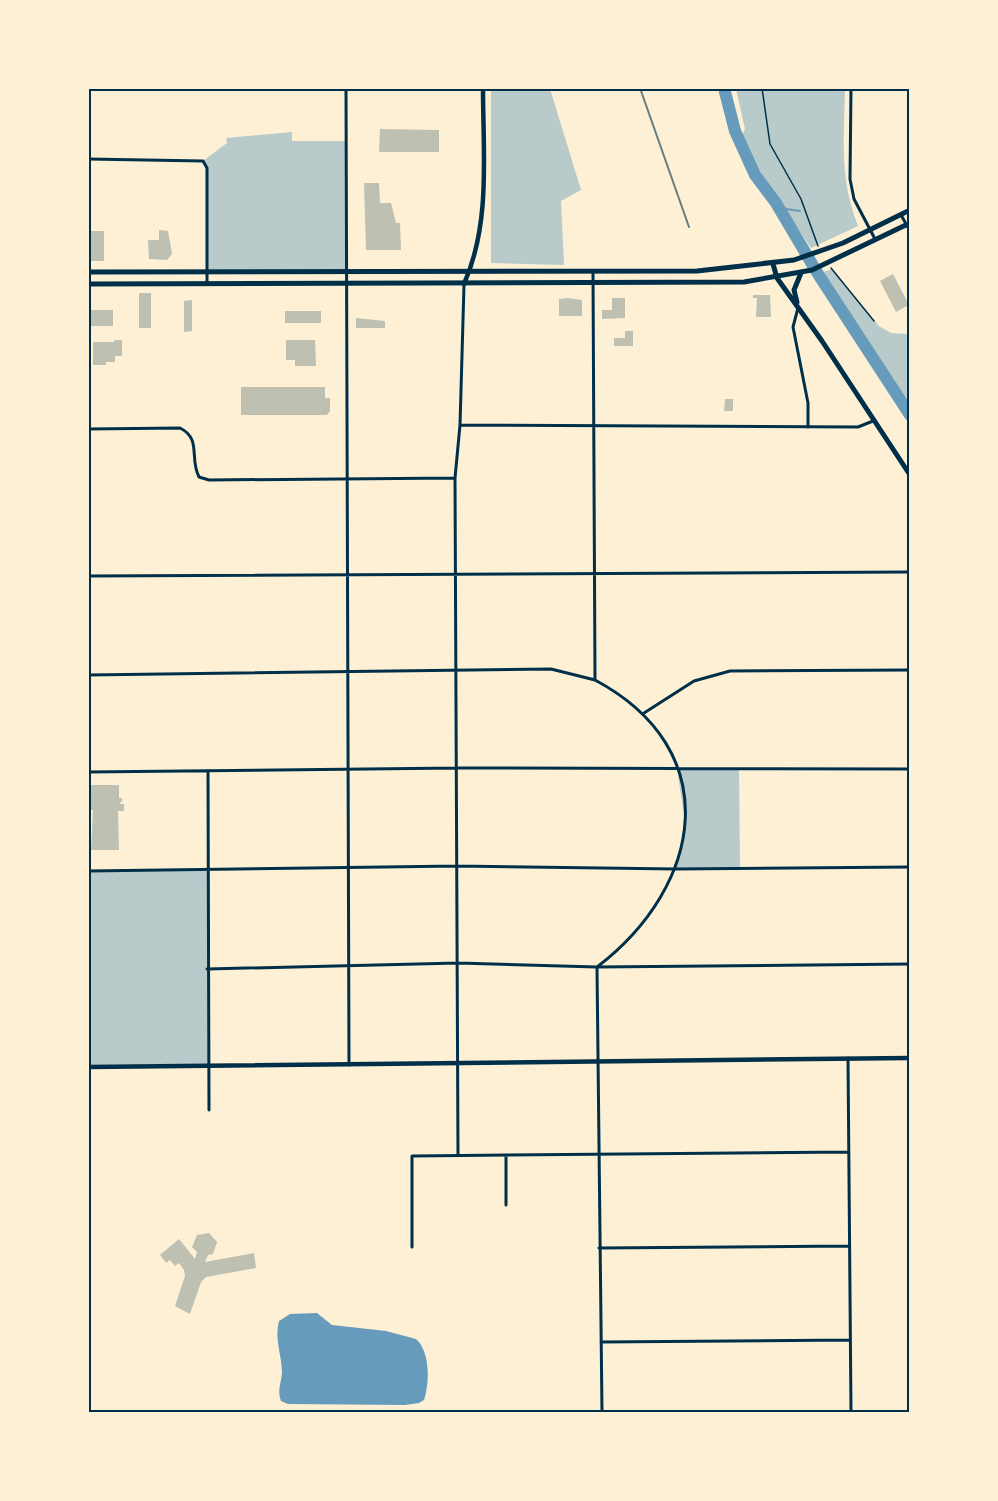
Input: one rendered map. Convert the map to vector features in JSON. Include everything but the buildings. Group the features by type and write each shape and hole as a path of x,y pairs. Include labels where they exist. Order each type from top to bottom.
{"main road":[{"path":"88,272 698,271 773,264 825,252 909,210"},
{"path":"88,284 710,284 777,278 801,273 835,261 908,226"},
{"path":"773,264 777,278 799,307 909,475"},
{"path":"799,307 794,290 801,273"}],"street":[{"path":"346,88 349,1066"},
{"path":"458,1156 455,478 460,425 464,284 478,245 483,203 483,88"},
{"path":"851,88 850,179 854,199 876,241"},
{"path":"88,159 203,161 207,168 207,284"},
{"path":"901,215 908,226"},
{"path":"593,271 594,680"},
{"path":"799,307 793,327 808,403 808,427"},
{"path":"460,425 858,428 873,422"},
{"path":"88,429 180,428 190,433 194,441 194,468 199,477 209,480 455,478"},
{"path":"88,576 909,572"},
{"path":"88,675 346,674 551,669 594,680 620,694 644,713 664,739 677,770 685,820 676,869 656,905 613,954 597,966"},
{"path":"644,713 694,681 730,671 909,670"},
{"path":"88,772 456,768 909,769"},
{"path":"208,771 209,1110"},
{"path":"88,871 457,866 676,869 909,867"},
{"path":"207,969 458,963 597,966 909,964"},
{"path":"597,966 602,1413"},
{"path":"848,1058 851,1413"},
{"path":"88,1067 458,1065 909,1058"},
{"path":"412,1246 412,1156 849,1152"},
{"path":"506,1155 506,1205"},
{"path":"599,1248 849,1246"},
{"path":"601,1342 850,1340"}],"path":[{"path":"762,88 770,144 801,199 809,227 825,252"},
{"path":"827,262 874,321"}],"shaded area":[{"path":"491,89 549,89 551,92 581,190 561,201 564,265 491,263"},
{"path":"736,89 845,89 845,175 858,226 811,248 754,163 742,136 745,129"},
{"path":"292,132 292,141 345,141 346,272 207,272 207,168 203,161 227,143 226,138"},
{"path":"832,269 879,326 891,333 909,334 909,415 818,274"},
{"path":"739,769 740,869 676,869 685,820 677,770"},
{"path":"88,871 207,871 209,1067 89,1067"}],"water":[{"path":"317,1313 332,1325 386,1331 416,1339 424,1351 428,1368 424,1400 405,1405 288,1404 281,1401 279,1390 282,1366 277,1334 279,1321 290,1314"}],"waterway":[{"path":"724,88 735,131 755,175 776,203 818,274 910,415"},
{"path":"776,203 786,209 800,211"}],"railway":[{"path":"640,88 689,227"}]}
